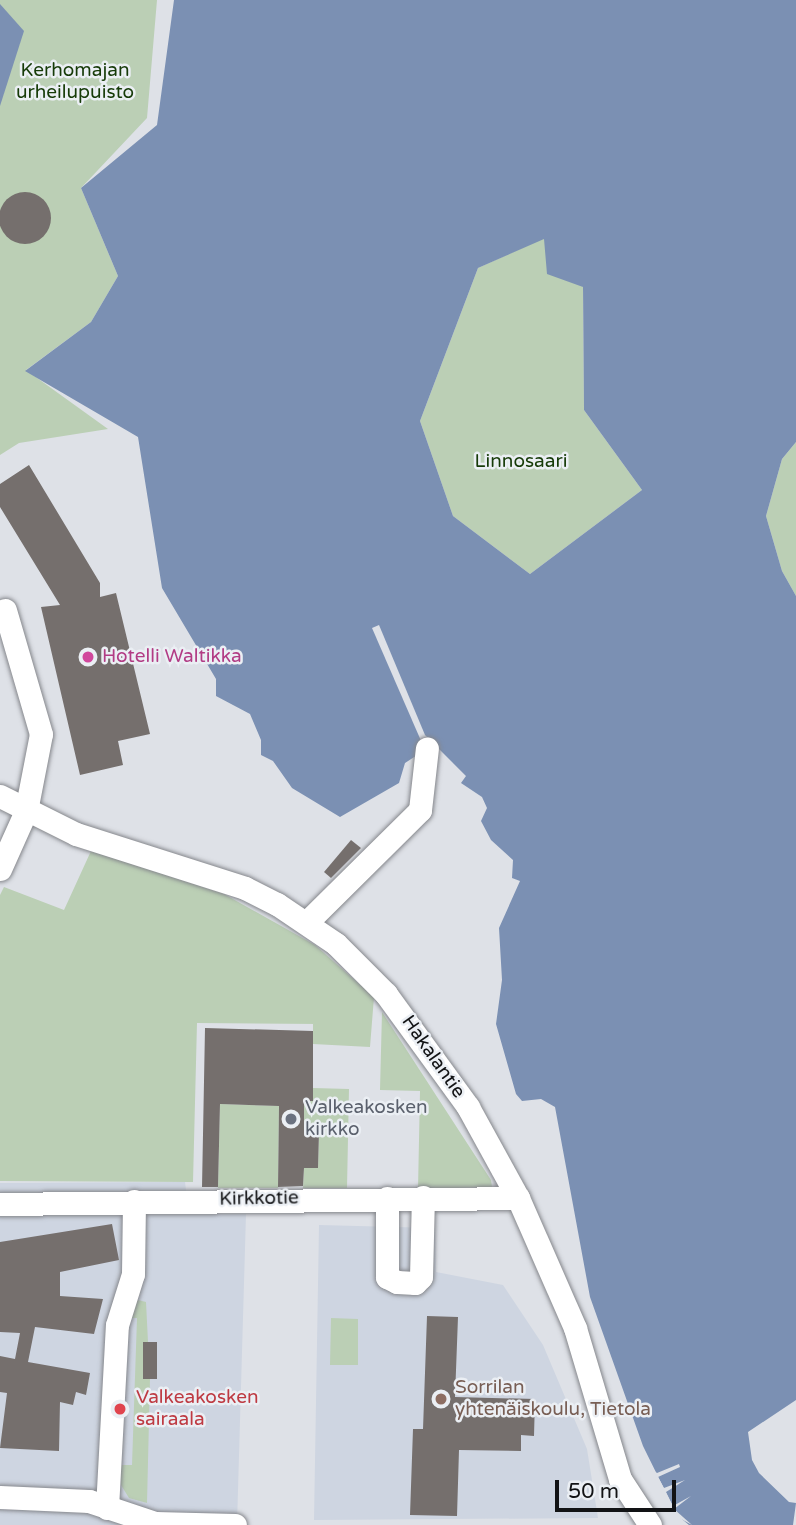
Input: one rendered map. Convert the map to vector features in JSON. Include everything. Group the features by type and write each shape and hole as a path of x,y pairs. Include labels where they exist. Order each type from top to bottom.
{"street":[{"path":"0,869 26,811 41,734 5,610"},
{"path":"307,922 421,810 427,748"},
{"name":"Hakalantie","path":"0,796 26,811 101,843 245,888 307,922 360,966 420,1035 468,1107 517,1198 575,1328 620,1479 650,1525"},
{"path":"387,1198 387,1277 397,1282 415,1283 421,1277 423,1197"},
{"name":"Kirkkotie","path":"0,1204 517,1198"},
{"path":"107,1508 117,1325 133,1274 134,1201"},
{"path":"0,1497 68,1498 155,1523 235,1525"}],"shaded area":[{"name":"Valkeakosken sairaala","path":"185,1182 189,1214 246,1214 237,1525 0,1525 0,1183"},
{"name":"Sorrilan yhtenäiskoulu, Tietola","path":"319,1225 435,1228 436,1272 503,1285 543,1345 587,1449 598,1518 314,1520"}],"green space":[{"name":"Kerhomajan urheilupuisto","path":"0,0 157,0 147,118 81,188 118,276 91,322 26,370 108,429 19,443 0,455"},
{"name":"Linnosaari","path":"544,238 583,287 584,410 642,490 530,574 453,516 420,421 478,268"},
{"path":"796,442 796,596 782,571 766,516 782,459"},
{"path":"91,851 224,894 315,945 374,997 370,1047 313,1044 313,1024 318,1024 197,1023 193,1182 0,1181 0,895 4,887 64,910"},
{"path":"382,1012 491,1180 492,1187 418,1189 420,1091 380,1090"},
{"path":"313,1088 349,1089 347,1188 303,1188 304,1168 318,1168 319,1134 304,1133 304,1101"},
{"path":"220,1104 279,1106 278,1188 218,1188"},
{"path":"138,1300 146,1302 148,1342 143,1342 143,1379 150,1379 147,1503 129,1498 121,1485 120,1465 132,1465 137,1318 125,1318"},
{"path":"331,1318 358,1319 358,1365 330,1365"}],"water":[{"path":"174,0 796,0 796,442 782,459 766,516 782,571 796,596 796,1400 748,1432 752,1460 759,1473 789,1502 796,1503 793,1525 689,1525 677,1515 643,1446 590,1297 555,1107 541,1099 522,1101 516,1094 496,1024 502,980 499,928 520,881 512,878 513,860 491,840 481,821 487,808 482,797 461,783 466,776 425,735 425,750 405,763 399,783 340,817 292,788 273,761 261,755 261,740 250,714 216,696 216,679 162,588 138,437 25,371 91,322 118,276 81,188 157,125","holes":["544,239 547,274 583,287 584,410 642,490 530,574 453,516 420,421 478,268"]},
{"path":"0,4 24,31 0,106"}],"pier":[{"path":"379,625 425,735 425,750 372,628"},
{"path":"679,1464 680,1467 658,1477 664,1488 685,1480 666,1492 673,1506 691,1496 674,1509 692,1525 672,1514 649,1467 657,1473"}],"building":[{"path":"25,192 35,194 43,200 49,208 49,228 43,236 35,242 25,244 15,242 7,236 1,228 -1,218 1,208 7,200 15,194"},
{"name":"Hotelli Waltikka","path":"29,465 100,583 100,597 116,593 150,734 118,741 123,765 80,775 41,607 60,605 0,507 0,484"},
{"path":"351,840 361,848 331,878 324,872"},
{"name":"Valkeakosken kirkko","path":"205,1028 313,1031 313,1101 304,1101 304,1133 319,1133 318,1168 304,1168 303,1186 278,1187 279,1106 220,1104 218,1187 202,1187"},
{"path":"112,1224 119,1260 60,1272 60,1296 103,1299 94,1334 35,1327 28,1362 90,1373 86,1395 76,1392 73,1405 60,1402 59,1451 0,1448 7,1393 0,1392 0,1356 15,1359 20,1333 0,1332 0,1242"},
{"path":"427,1316 458,1317 455,1397 535,1399 534,1436 521,1435 521,1451 459,1450 457,1516 410,1515 413,1429 423,1429"},
{"path":"143,1342 157,1342 157,1379 143,1379"}],"place":[{"name":"Hotelli Waltikka","path":"88,657"},
{"name":"Valkeakosken kirkko","path":"291,1119"},
{"name":"Sorrilan yhtenäiskoulu, Tietola","path":"441,1399"},
{"name":"Valkeakosken sairaala","path":"120,1409"}]}
